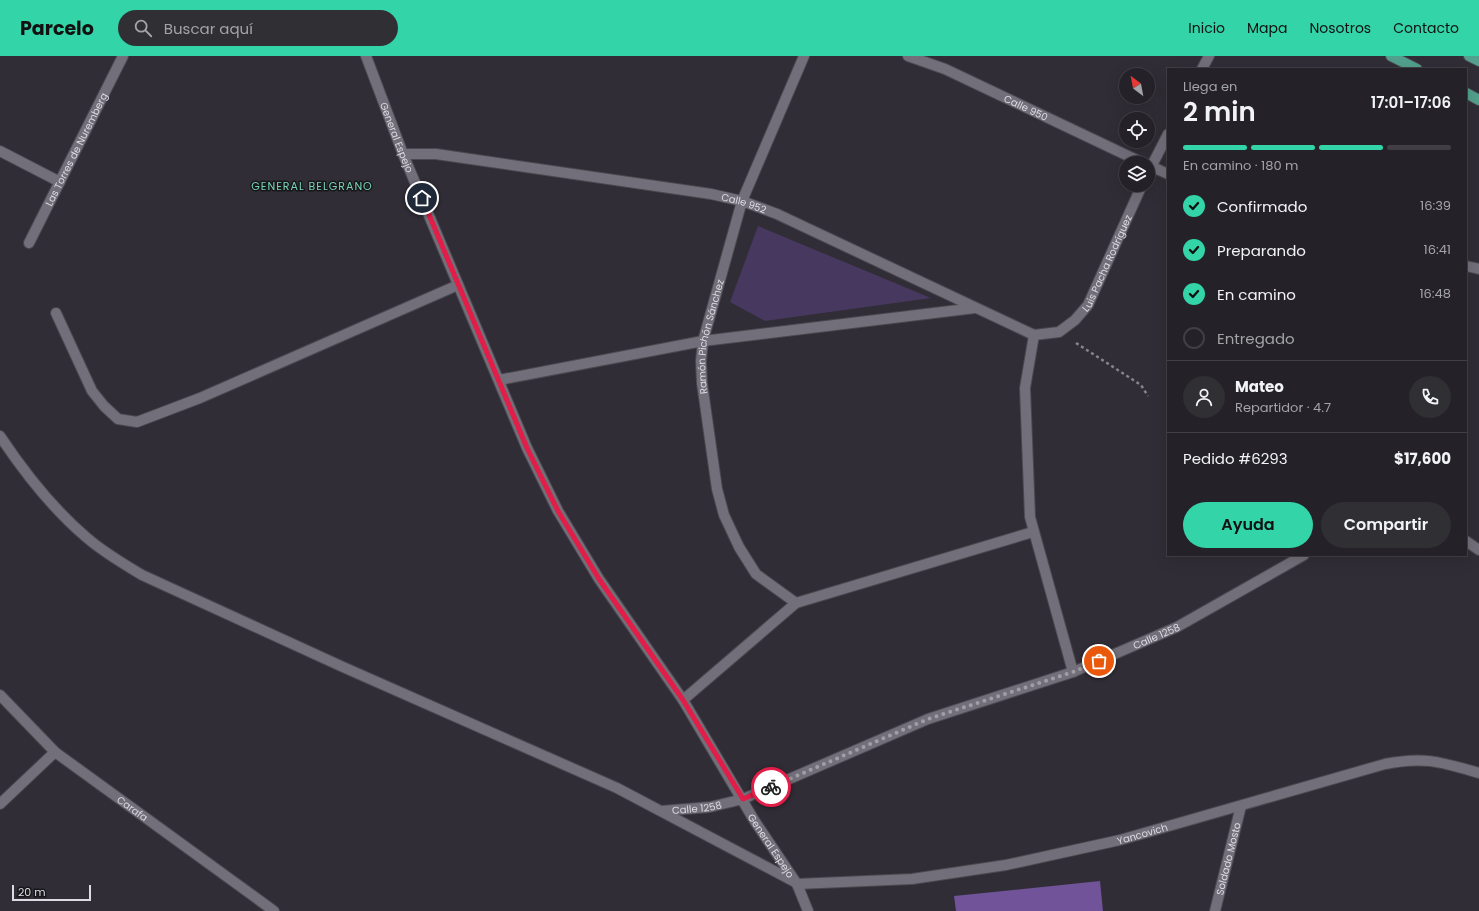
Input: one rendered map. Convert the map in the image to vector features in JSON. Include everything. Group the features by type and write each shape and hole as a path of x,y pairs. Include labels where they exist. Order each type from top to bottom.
{"main road":[{"path":"1391,56 1415,68"},
{"path":"1469,56 1479,61"},
{"path":"1467,94 1479,100"}],"street":[{"name":"Las Torres de Nuremberg","path":"29,243 123,56"},
{"name":"General Espejo","path":"366,56 403,154 458,285 527,448 558,511 599,579 683,700 743,799 754,820 797,884 808,911"},
{"name":"Ramón Pichón Sánchez","path":"796,603 756,574 739,547 724,514 717,489 702,383 701,361 703,341 742,201 804,56"},
{"name":"Calle 950","path":"908,56 945,69 1124,156"},
{"path":"1203,68 1209,56"},
{"path":"1154,156 1167,136"},
{"path":"0,152 60,182"},
{"name":"Calle 952","path":"403,154 436,154 712,194 742,201 777,214 1034,335"},
{"name":"Calle 950","path":"1155,170 1167,174"},
{"name":"Luis Pacha Rodríguez","path":"1059,332 1075,320 1088,304 1139,192"},
{"path":"1467,266 1479,269"},
{"path":"56,313 92,391 104,406 118,419 137,422 200,398 458,285"},
{"path":"499,380 703,341 976,308"},
{"path":"1059,332 1034,335 1025,388 1030,517 1073,672"},
{"path":"0,436 29,475 66,518 86,537 110,555 142,575 343,668 617,788 797,884"},
{"path":"683,700 796,603 1033,532"},
{"path":"1467,542 1479,550"},
{"name":"Calle 1258","path":"661,811 710,807 743,799 928,719 1073,672 1178,627 1302,556"},
{"name":"Carafa","path":"0,695 55,752 274,911"},
{"path":"0,804 55,752"},
{"name":"Yancovich","path":"797,884 912,878 1006,865 1120,840 1385,764 1409,759 1432,760 1479,772"},
{"name":"Soldado Mosto","path":"1215,911 1241,806"}],"path":[{"path":"1059,332 1141,385 1148,396"}],"shaded area":[{"path":"758,226 931,298 765,321 730,302"}],"building":[{"path":"1100,881 1103,911 956,911 954,896"}],"way so far":[{"path":"771,787 928,719 1073,672 1099,661"}],"district":[{"name":"GENERAL BELGRANO","path":"312,186"}],"route":[{"path":"422,198 527,448 566,525 599,579 683,700 743,799 771,787"}]}
